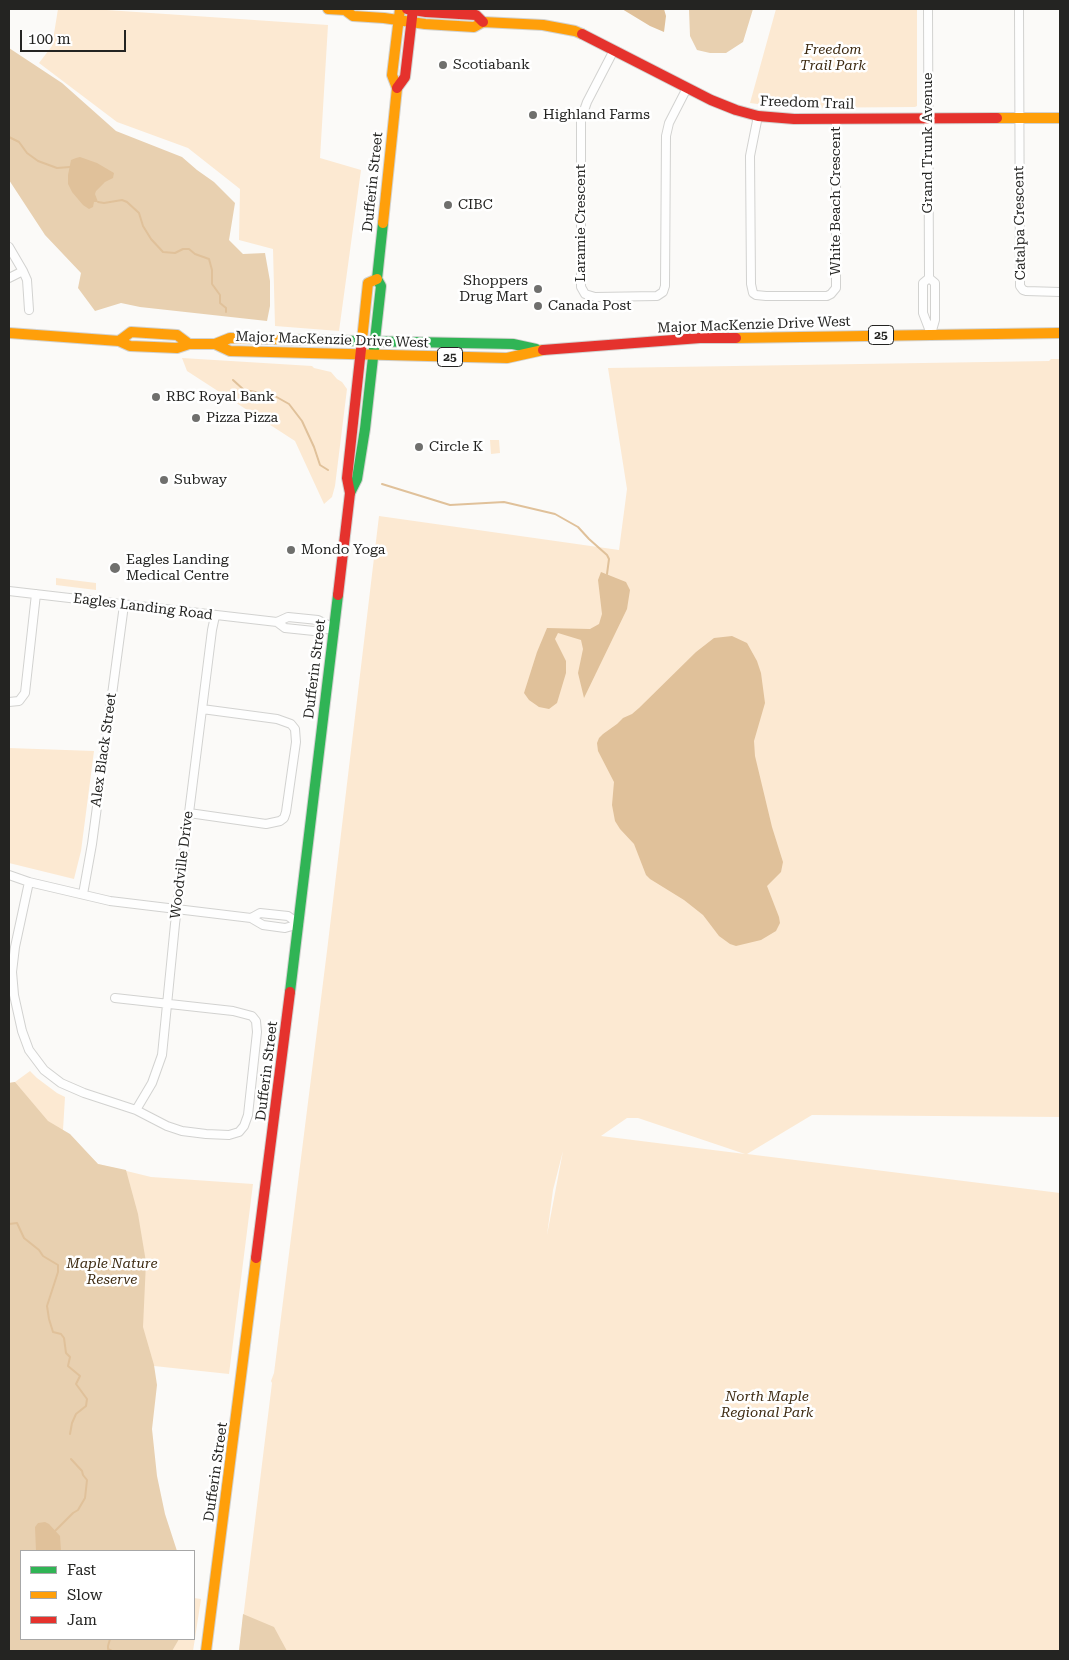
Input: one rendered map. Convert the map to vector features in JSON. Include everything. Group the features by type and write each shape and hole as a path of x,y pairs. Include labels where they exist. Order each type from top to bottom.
{"main road":[{"name":"Freedom Trail","path":"328,9 346,9 353,16 411,22 474,27 483,22 554,26 575,31 726,107 758,116 778,119 1060,118"},
{"name":"Dufferin Street","path":"350,493 357,479 365,429 381,286 377,279 397,88 392,75 400,9"},
{"name":"Freedom Trail","path":"410,9 476,15 483,22"},
{"name":"Dufferin Street","path":"397,88 405,77 411,22 410,9"},
{"name":"Dufferin Street","path":"206,1651 299,924 350,493 347,478 368,283 377,279"},
{"name":"Major MacKenzie Drive West","path":"9,333 119,341 130,346 177,348 189,344 215,344 230,338 513,344 539,350"},
{"name":"Major MacKenzie Drive West","path":"215,344 230,351 507,358 539,350 700,338 1060,333"}],"street":[{"name":"Grand Trunk Avenue","path":"928,9 929,278 935,284 935,320 931,334"},
{"name":"Catalpa Crescent","path":"1019,9 1020,286 1026,292 1060,292"},
{"name":"Laramie Crescent","path":"614,50 587,102 581,119 581,287 585,294 595,297 657,296 663,292 665,286 666,136 669,123 686,88"},
{"name":"White Beach Crescent","path":"758,116 750,156 751,284 753,293 761,296 826,296 831,294 836,288 836,119"},
{"path":"9,247 27,280 29,310"},
{"path":"9,278 23,271"},
{"name":"Grand Trunk Avenue","path":"929,278 923,284 923,313 931,334"},
{"name":"Eagles Landing Road","path":"9,591 277,622 288,617 318,620 334,628"},
{"path":"9,702 19,701 25,692 36,594"},
{"name":"Alex Black Street","path":"82,894 92,844 124,605"},
{"name":"Woodville Drive","path":"136,1110 152,1083 160,1062 177,909 215,616"},
{"name":"Eagles Landing Road","path":"277,622 285,628 314,631 334,628"},
{"path":"189,813 266,824 280,821 284,818 286,812 296,742 295,729 290,724 277,719 202,709"},
{"path":"9,875 29,882 110,901 251,918 263,925 284,928 299,924"},
{"path":"29,882 15,947 12,972 14,995 22,1031 29,1050 44,1070 61,1083 136,1110 167,1126 206,1134 229,1135 238,1132 244,1126 248,1115 257,1032 256,1021 252,1016 233,1011 115,998"},
{"path":"251,918 260,913 285,916 299,924"}],"green space":[{"path":"58,9 92,9 328,25 320,158 361,170 339,331 275,326 273,249 239,240 240,189 188,148 117,122 39,63 52,46"},
{"path":"689,9 753,9 743,42 726,53 710,53 697,50 690,36"},
{"name":"Freedom Trail Park","path":"776,9 917,9 917,106 789,108 750,103"},
{"path":"9,48 62,83 116,131 182,157 214,182 235,203 229,240 243,254 265,253 270,281 270,306 267,321 140,307 121,303 95,311 78,288 81,273 45,235 9,180"},
{"path":"182,358 312,366 331,372 342,382 347,389 332,497 324,504 295,441 187,371"},
{"name":"North Maple Regional Park","path":"1051,359 1060,359 1060,1117 812,1115 747,1154 1060,1193 1060,1651 239,1651 271,1381 274,1373 327,951 379,516 619,550 627,489 608,368 1049,361","holes":["627,1118 638,1118 745,1154 601,1136","563,1151 547,1235 553,1190"]},
{"path":"490,440 499,440 500,453 491,454"},
{"path":"56,578 96,583 96,590 56,585"},
{"path":"9,748 94,751 81,851 74,879 9,863"},
{"name":"Maple Nature Reserve","path":"30,1071 57,1093 65,1097 63,1130 98,1164 151,1177 253,1184 229,1374 154,1366 20,1550 20,1640 195,1640 193,1651 9,1651 9,1083 15,1082"},
{"name":"Maple Nature Reserve","path":"15,1082 48,1121 70,1134 98,1164 126,1170 138,1214 146,1262 143,1327 154,1365 157,1385 152,1429 157,1476 165,1514 177,1550 20,1550 20,1640 178,1640 172,1651 9,1651 9,1083"},
{"name":"Maple Nature Reserve","path":"195,1598 201,1599 195,1638"},
{"path":"243,1614 274,1627 287,1651 239,1651"}],"shaded area":[{"path":"622,9 664,9 666,16 664,32 650,26"},
{"path":"80,157 97,163 114,173 113,178 105,182 96,191 95,194 98,202 94,202 93,207 89,209 72,192 68,184 71,160"},
{"path":"601,572 626,582 630,590 627,609 584,698 578,673 583,649 581,640 558,633 555,639 566,661 566,673 557,703 549,709 539,707 529,700 524,693 547,628 590,629 599,624 602,614 598,580"},
{"path":"732,636 747,643 761,673 765,703 754,741 755,756 772,827 783,862 781,872 767,886 779,917 780,923 776,931 761,940 736,946 719,936 703,915 684,900 646,875 634,844 615,821 612,805 614,782 598,751 597,743 603,734 639,708 696,652 714,638"},
{"path":"45,1522 49,1524 60,1536 61,1550 36,1550 35,1527 38,1523"}],"waterway":[{"path":"9,137 19,142 27,153 38,161 57,168 70,167"},
{"path":"98,202 122,200 127,202 139,213 143,226 151,239 163,252 175,253 183,249 189,249 195,254 209,259 212,270 212,284 220,295 220,303 226,308 226,312"},
{"path":"233,380 244,390 273,395 289,404 302,421 320,465 328,470"},
{"path":"382,484 450,505 504,502 555,514 578,527 607,555 609,559 607,574"},
{"path":"9,1224 17,1223 24,1238 39,1250 43,1256 58,1265 58,1272 47,1306 49,1319 53,1332 61,1334 64,1338 66,1353 70,1357 68,1366 80,1376 76,1384 87,1399 86,1406 76,1414 70,1434"},
{"path":"55,1531 78,1510 85,1498 87,1480 71,1459"},
{"path":"110,1640 108,1649 112,1651"}],"traffic: fast":[{"path":"350,493 357,479 365,429 381,286 377,279 383,223"},
{"path":"308,340 513,344 536,349"},
{"path":"290,992 338,595"}],"traffic: slow":[{"path":"328,9 345,10 353,16 425,24 474,27 483,22 543,25 582,34"},
{"path":"383,223 397,88 392,75 400,9"},
{"path":"997,118 1060,118"},
{"path":"362,340 368,283 377,279"},
{"path":"119,341 131,332 177,335 189,344"},
{"path":"9,333 119,341 130,346 177,348 189,344 215,344 230,338 308,340"},
{"path":"736,338 1060,333"},
{"path":"215,344 230,351 507,358 543,350"},
{"path":"206,1651 256,1258"}],"traffic: jam":[{"path":"407,9 476,15 483,22"},
{"path":"397,88 405,77 413,9"},
{"path":"582,34 711,100 758,116 794,119 997,118"},
{"path":"543,350 700,338 736,338"},
{"path":"338,595 350,493 347,478 362,340"},
{"path":"256,1258 290,992"}],"place":[{"name":"Scotiabank","path":"443,65"},
{"name":"Highland Farms","path":"533,115"},
{"name":"CIBC","path":"448,205"},
{"name":"Shoppers Drug Mart","path":"538,289"},
{"name":"Canada Post","path":"538,306"},
{"name":"RBC Royal Bank","path":"156,397"},
{"name":"Pizza Pizza","path":"196,418"},
{"name":"Circle K","path":"419,447"},
{"name":"Subway","path":"164,480"},
{"name":"Mondo Yoga","path":"291,550"},
{"name":"Eagles Landing Medical Centre","path":"115,568"}]}
